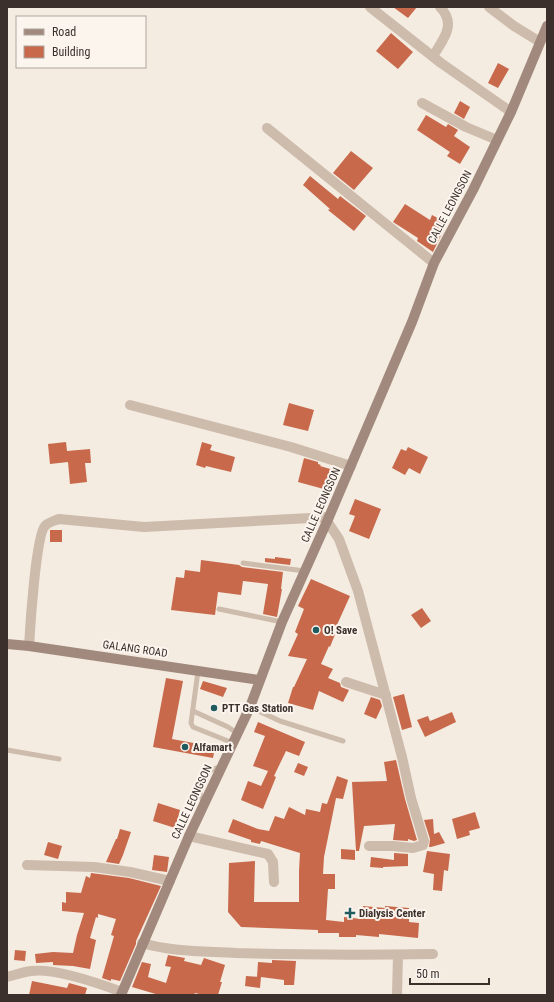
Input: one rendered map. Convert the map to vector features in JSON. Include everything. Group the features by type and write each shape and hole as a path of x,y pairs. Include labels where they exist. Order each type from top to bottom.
{"main road":[{"name":"CALLE LEONGSON","path":"121,994 189,836 250,706 282,622 351,466 412,322 434,263 473,190 511,112 547,26"},
{"name":"GALANG ROAD","path":"7,644 259,680"}],"street":[{"path":"370,7 433,56 511,112"},
{"path":"433,56 448,30 446,14 440,7"},
{"path":"489,7 514,26 540,42"},
{"path":"422,103 466,127 497,140"},
{"path":"267,128 434,263"},
{"path":"130,405 291,447 351,466"},
{"path":"29,646 40,533 44,526 50,522 59,519 144,528 328,519 339,539 358,591 402,757 410,798 423,835 424,843 419,847 413,848 369,846"},
{"path":"346,682 386,695"},
{"path":"189,836 268,854 273,862 274,882"},
{"path":"27,865 94,867 130,872 170,881"},
{"path":"142,943 158,948 179,950 262,954 433,954"},
{"path":"397,995 398,955"},
{"path":"7,977 32,971 50,971 105,986 121,994"}],"lane":[{"path":"243,563 305,571"},
{"path":"219,609 282,622"},
{"path":"198,671 191,723 193,727 232,743"},
{"path":"250,706 280,721 343,741"},
{"path":"193,711 228,727 237,733"},
{"path":"7,750 59,759"}],"building":[{"path":"393,7 417,7 408,18"},
{"path":"391,33 413,52 398,69 376,51"},
{"path":"498,63 509,69 498,88 488,83"},
{"path":"460,101 470,107 464,119 454,113"},
{"path":"426,115 446,127 448,124 458,130 454,136 470,147 460,164 447,156 450,152 417,130"},
{"path":"351,151 373,168 354,190 333,173"},
{"path":"310,176 338,199 340,196 366,216 354,231 328,210 330,209 303,185"},
{"path":"405,204 430,220 432,215 447,223 433,252 417,241 418,238 393,222"},
{"path":"289,403 314,410 308,431 283,425"},
{"path":"66,442 67,451 90,449 91,463 85,463 87,482 70,484 68,462 50,464 48,444"},
{"path":"202,442 212,445 210,450 235,457 231,472 196,465"},
{"path":"408,447 428,457 420,474 409,468 405,475 392,468 401,449 406,451"},
{"path":"304,458 318,462 318,464 321,465 320,466 337,471 331,491 298,482"},
{"path":"355,499 381,509 369,539 349,531 355,516 349,514"},
{"path":"50,530 62,530 62,542 50,542"},
{"path":"275,557 291,559 290,565 265,562 265,558 275,559"},
{"path":"201,560 283,572 282,589 277,617 263,614 268,584 243,581 241,595 218,592 215,615 171,610 176,577 184,578 185,570 200,572"},
{"path":"311,579 350,596 336,627 338,627 330,647 329,646 321,664 333,669 328,678 340,683 341,687 349,690 343,702 319,691 313,710 288,703 293,687 307,659 288,656 298,634 295,632 304,609 298,606"},
{"path":"422,608 431,621 421,628 411,615"},
{"path":"166,678 183,681 172,739 215,747 213,758 153,747"},
{"path":"203,681 227,688 223,697 200,689"},
{"path":"404,694 412,727 402,730 393,697"},
{"path":"371,697 380,700 382,706 376,719 364,714"},
{"path":"452,712 456,722 425,737 417,720 428,716 430,721"},
{"path":"258,722 305,742 299,756 286,751 274,776 276,777 263,809 241,800 248,781 261,786 268,771 253,766 265,736 254,732"},
{"path":"396,760 417,840 393,840 395,824 364,826 359,851 356,851 352,782 387,781 384,762"},
{"path":"298,763 308,767 304,776 294,772"},
{"path":"337,776 348,780 343,799 336,798 324,857 323,874 335,874 335,889 328,889 326,920 344,922 344,917 361,919 363,906 409,908 409,922 419,923 418,938 379,934 379,937 356,935 356,937 339,937 339,933 318,933 318,930 241,927 228,912 229,863 255,861 254,902 299,902 300,853 261,841 260,844 251,842 251,840 228,832 233,819 258,829 269,831 275,816 284,819 289,807 305,815 306,809 320,812 322,803 327,804"},
{"path":"158,803 180,810 175,828 153,821"},
{"path":"475,812 480,828 469,831 470,835 457,839 452,819"},
{"path":"433,819 434,834 439,832 445,843 429,847 430,839 424,820"},
{"path":"120,829 131,832 123,855 119,864 106,862 117,839"},
{"path":"48,842 62,846 58,859 44,855"},
{"path":"341,849 355,850 355,860 341,859"},
{"path":"427,851 450,854 448,871 444,870 442,891 433,890 434,874 423,872"},
{"path":"394,853 408,854 408,866 383,868 370,867 371,857 394,860"},
{"path":"154,855 169,857 167,872 152,870"},
{"path":"91,873 129,878 161,886 120,981 111,979 111,981 102,978 114,936 111,935 116,919 98,914 98,918 96,917 90,938 96,940 90,969 53,965 53,962 36,963 35,954 53,952 73,953 84,913 62,911 62,902 66,903 66,892 81,893 86,876 90,878"},
{"path":"15,950 26,951 25,961 14,960"},
{"path":"168,955 185,958 184,961 201,965 204,958 225,965 218,995 203,995 195,993 194,995 159,995 132,987 142,962 151,964 148,977 166,983 171,967 165,966"},
{"path":"272,960 296,961 294,985 284,985 284,980 261,977 260,988 245,986 246,976 257,977 258,962 272,963"},
{"path":"32,981 67,988 69,983 87,988 85,995 29,995"}],"place":[{"name":"O! Save","path":"316,630"},
{"name":"PTT Gas Station","path":"214,708"},
{"name":"Alfamart","path":"185,747"},
{"name":"Dialysis Center","path":"350,913"}]}
